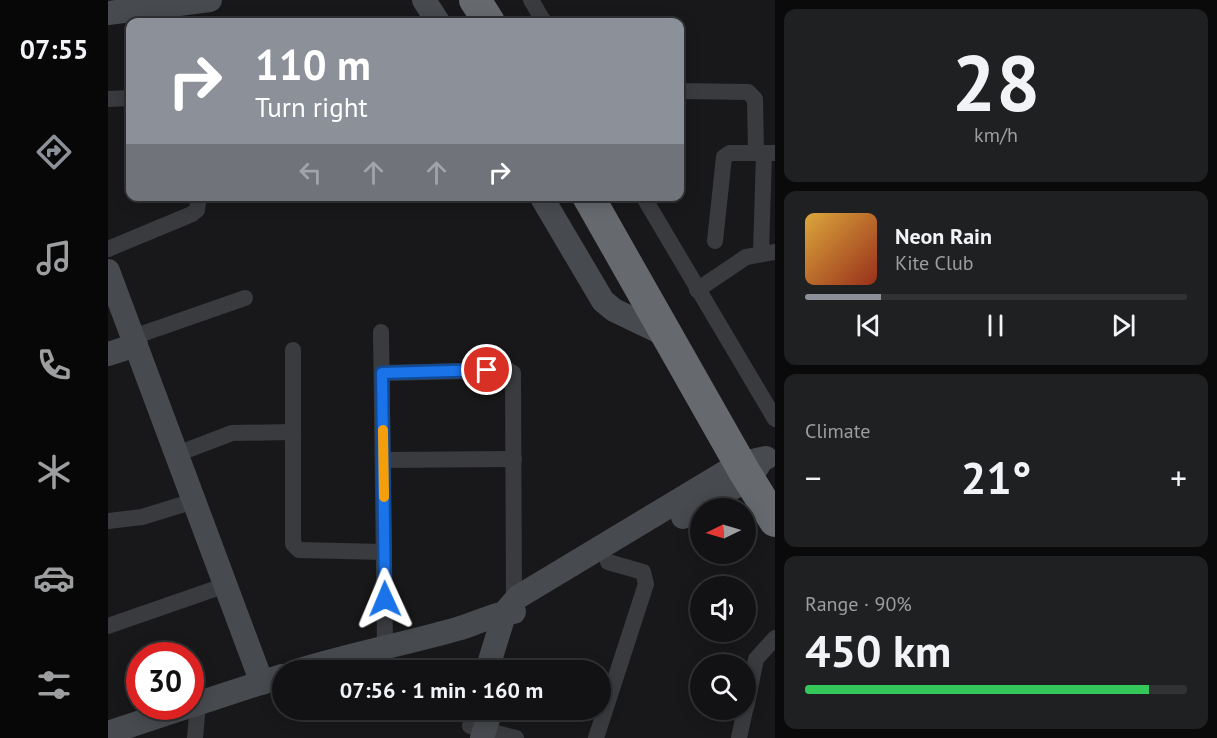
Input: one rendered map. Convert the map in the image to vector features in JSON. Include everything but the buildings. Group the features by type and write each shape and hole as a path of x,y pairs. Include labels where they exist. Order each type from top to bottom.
{"highway":[{"path":"476,0 487,18"},
{"path":"591,201 668,336 757,463 774,521"}],"main road":[{"path":"111,9 210,0"},
{"path":"424,0 435,18"},
{"path":"544,201 603,301 614,310 668,336"},
{"path":"108,271 226,585 272,680 204,701"},
{"path":"108,354 134,341"},
{"path":"335,660 459,629 514,608 608,562 757,463"},
{"path":"491,660 514,608 757,463"},
{"path":"505,660 514,608"},
{"path":"108,732 145,720"}],"street":[{"path":"533,1 542,18"},
{"path":"684,92 748,92 752,95 755,99 765,153 768,253 746,257 697,290"},
{"path":"108,99 126,98"},
{"path":"715,241 724,157 730,153 765,153"},
{"path":"108,249 192,214 197,210 198,201"},
{"path":"646,201 774,419"},
{"path":"134,341 245,298"},
{"path":"381,332 385,646"},
{"path":"293,350 291,538 295,548 384,552"},
{"path":"382,373 510,371 514,377 514,608"},
{"path":"177,454 232,434 292,432"},
{"path":"383,460 514,459"},
{"path":"108,521 142,517 194,501"},
{"path":"596,738 646,584 643,572 608,562"},
{"path":"108,626 226,585"},
{"path":"756,659 774,638"},
{"path":"193,720 195,738"},
{"path":"739,738 743,720"},
{"path":"478,725 516,738"}],"slow traffic":[{"path":"383,430 384,497"}],"route":[{"path":"385,599 382,373 487,370"}]}
